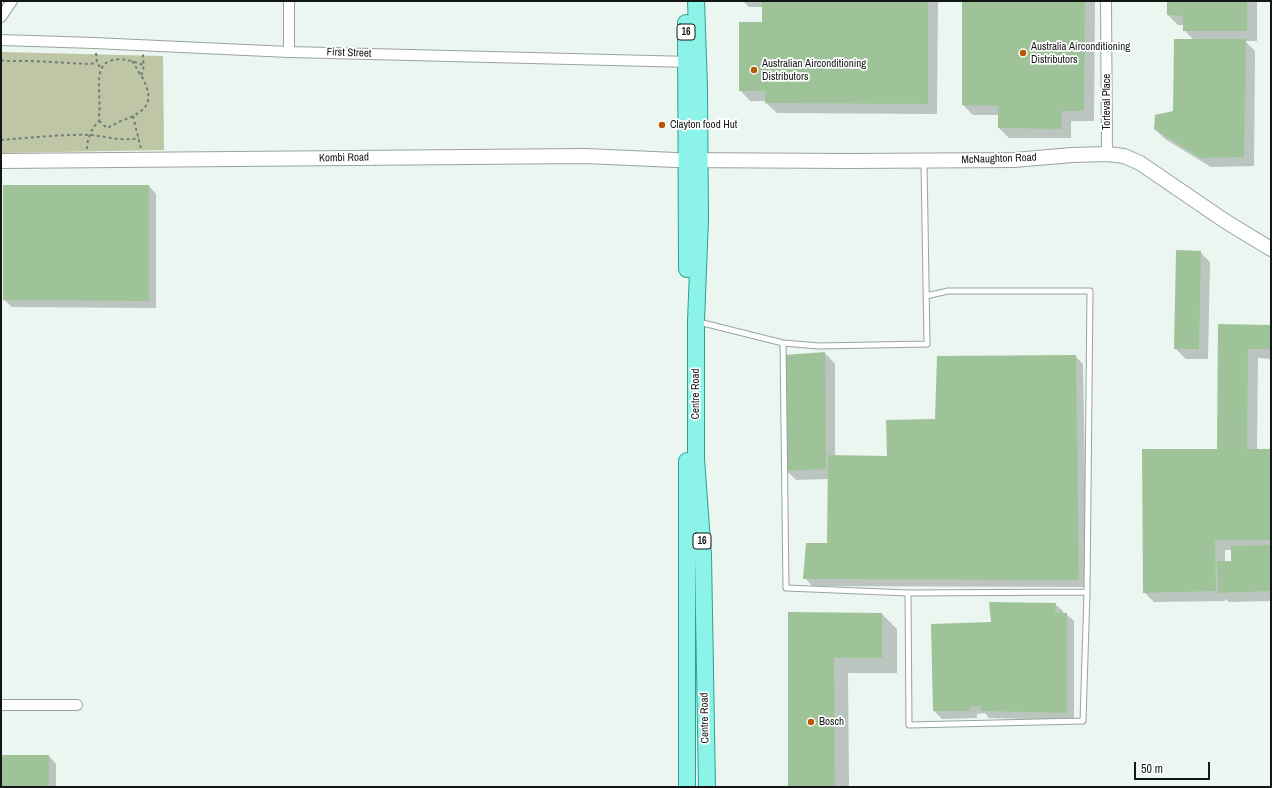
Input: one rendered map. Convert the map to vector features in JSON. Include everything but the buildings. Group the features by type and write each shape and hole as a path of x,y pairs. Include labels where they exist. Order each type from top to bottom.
{"main road":[{"name":"Centre Road","path":"686,1 692,62"},
{"name":"Centre Road","path":"687,787 693,160 692,62 696,1"},
{"name":"McNaughton Road","path":"693,160 924,161 1014,160 1072,155 1107,154 1124,156 1140,163 1225,221 1271,249"},
{"name":"Kombi Road","path":"1,161 585,156 693,160"},
{"name":"Centre Road","path":"693,160 700,219 696,321 696,459 703,561 707,787"}],"street":[{"path":"1,17 12,1"},
{"path":"289,1 289,52"},
{"name":"Torteval Place","path":"1106,1 1107,154"},
{"name":"First Street","path":"1,40 143,44 289,52 692,62"},
{"path":"1,705 77,705"}],"lane":[{"path":"696,321 783,343 819,346 927,344 924,161"},
{"path":"908,593 909,725 1083,721 1087,592 1090,291 948,291 926,296"},
{"path":"783,343 786,588 908,593 1087,592"}],"path":[{"path":"94,42 97,63 101,68"},
{"path":"140,75 143,65 143,44"},
{"path":"1,60 89,64 97,63"},
{"path":"87,160 87,142 99,121 99,80 101,68 105,63 112,60 131,60 143,65"},
{"path":"99,121 107,128 120,121 126,120 146,106 149,97 147,86 131,60"},
{"path":"133,116 143,160"},
{"path":"1,140 90,135 130,140 139,138"}],"green space":[{"path":"1,52 163,56 164,150 1,153"}],"place":[{"name":"Australia Airconditioning Distributors","path":"1023,53"},
{"name":"Australian Airconditioning Distributors","path":"754,70"},
{"name":"Clayton food Hut","path":"662,125"},
{"name":"Bosch","path":"811,722"}]}
